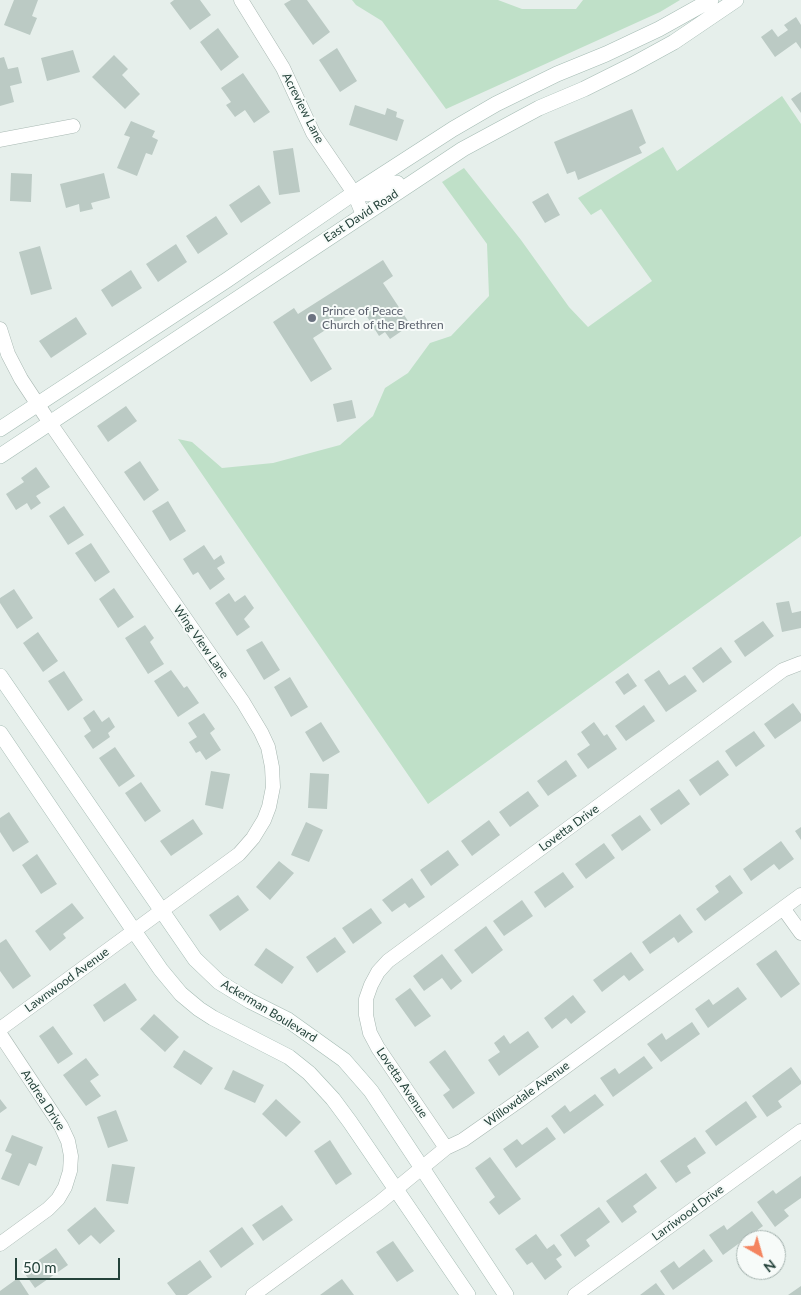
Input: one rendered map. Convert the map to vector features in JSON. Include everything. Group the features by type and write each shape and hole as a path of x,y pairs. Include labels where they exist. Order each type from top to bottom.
{"street":[{"name":"Acreview Lane","path":"241,0 283,68 313,133 354,193 363,216"},
{"name":"East David Road","path":"0,429 227,280 354,193 496,104 557,74 659,29 711,0"},
{"name":"East David Road","path":"0,456 463,149 539,108 584,89 632,65 674,42 736,0"},
{"path":"0,140 73,126"},
{"path":"354,193 368,194 384,191 420,168 446,160"},
{"name":"Wing View Lane","path":"0,329 8,354 21,379 243,702 268,747 272,767 269,807 264,820 253,838 239,854 134,931"},
{"name":"Lovetta Drive","path":"366,1016 366,999 371,985 378,972 388,961 783,670 801,663"},
{"name":"Ackerman Boulevard","path":"0,676 195,959 219,982 250,1002 288,1020 344,1060 371,1091 506,1295"},
{"path":"0,733 161,970 181,994 199,1009 226,1026 289,1057 309,1073 333,1099 468,1295"},
{"name":"Willowdale Avenue","path":"254,1295 396,1190 446,1148 463,1140 520,1100 801,894"},
{"path":"783,908 801,933"},
{"name":"Lawnwood Avenue","path":"0,1029 134,931"},
{"name":"Lovetta Avenue","path":"366,1016 370,1033 378,1048 446,1148"},
{"name":"Andrea Drive","path":"0,1034 61,1126 69,1149 70,1171 65,1187 58,1199 48,1209 0,1244"},
{"name":"Larriwood Drive","path":"575,1295 801,1131"}],"green space":[{"path":"352,0 498,0 522,9 576,9 583,0 680,0 660,12 446,109 382,21 356,5"},
{"path":"782,96 801,124 801,536 428,804 178,439 192,442 222,468 273,463 340,445 373,416 385,388 408,373 430,343 451,336 489,296 487,244 442,182 464,168 521,240 569,307 588,327 652,281 601,209 591,215 578,198 663,147 677,171"}],"building":[{"path":"14,0 38,0 32,16 37,18 30,35 4,25"},
{"path":"174,0 200,0 211,15 190,30 170,3"},
{"path":"291,0 307,0 330,32 313,45 284,4"},
{"path":"796,17 801,25 801,49 796,42 775,57 761,37 772,29 778,37 788,30 784,25"},
{"path":"218,28 239,57 221,71 200,42"},
{"path":"337,48 357,81 340,92 319,60"},
{"path":"73,50 80,72 47,81 41,58"},
{"path":"114,55 128,69 122,75 140,94 125,109 92,77"},
{"path":"4,57 8,69 18,67 22,83 10,86 14,102 0,106 0,58"},
{"path":"243,73 270,112 254,123 245,110 235,117 226,105 231,102 221,88"},
{"path":"801,92 801,113 791,99"},
{"path":"355,105 385,115 387,108 397,112 396,117 404,120 397,141 349,125"},
{"path":"632,109 646,143 639,147 642,153 578,180 575,171 567,174 554,142"},
{"path":"131,121 155,131 152,137 158,140 152,155 146,153 137,176 117,168 130,137 124,135"},
{"path":"293,148 300,192 279,195 273,151"},
{"path":"11,173 32,174 31,202 10,201"},
{"path":"104,173 110,198 91,203 93,209 80,212 79,204 66,208 60,184"},
{"path":"259,185 271,203 241,223 229,205"},
{"path":"548,193 560,215 545,223 532,202"},
{"path":"216,216 228,234 198,254 186,236"},
{"path":"176,244 187,262 158,282 146,264"},
{"path":"40,246 52,289 31,295 19,252"},
{"name":"Prince of Peace Church of the Brethren","path":"383,260 393,276 383,283 408,321 403,324 406,328 390,339 385,332 379,336 361,307 313,338 332,369 311,382 273,322 294,308 298,314"},
{"path":"131,270 142,288 112,307 101,290"},
{"path":"76,317 87,334 51,358 39,341"},
{"path":"352,400 356,418 337,422 333,404"},
{"path":"126,406 137,421 108,442 97,426"},
{"path":"140,461 159,490 144,501 124,472"},
{"path":"36,467 50,487 36,496 41,503 31,510 27,503 16,510 6,494 24,482 21,478"},
{"path":"168,501 186,531 170,541 152,511"},
{"path":"64,506 84,535 68,545 49,516"},
{"path":"91,543 110,572 95,582 75,553"},
{"path":"204,545 214,560 221,555 225,563 217,568 225,579 210,590 198,572 193,575 183,559"},
{"path":"114,588 134,617 118,628 99,599"},
{"path":"14,589 33,618 17,629 0,603 0,598"},
{"path":"229,593 235,602 245,595 254,608 244,619 250,627 237,636 215,603"},
{"path":"789,601 792,613 801,611 801,628 782,632 776,603"},
{"path":"763,621 774,636 745,657 734,641"},
{"path":"145,625 154,638 150,642 164,664 148,674 125,638"},
{"path":"38,632 58,661 43,672 23,643"},
{"path":"262,641 280,670 264,680 246,650"},
{"path":"721,647 732,662 703,683 692,668"},
{"path":"171,670 184,688 187,686 199,703 178,717 154,681"},
{"path":"659,670 669,685 685,675 697,691 666,712 644,680"},
{"path":"64,671 83,700 68,711 48,681"},
{"path":"628,673 637,686 624,695 615,682"},
{"path":"290,677 308,707 291,717 274,687"},
{"path":"793,703 801,714 801,721 775,739 764,724"},
{"path":"644,705 655,721 626,741 615,726"},
{"path":"94,710 102,722 109,717 115,727 108,733 110,737 93,749 84,736 91,731 83,718"},
{"path":"204,713 215,729 210,733 221,750 206,760 200,751 196,753 189,742 197,737 188,723"},
{"path":"321,722 340,752 323,762 305,732"},
{"path":"594,722 604,736 607,734 617,749 588,769 577,754 590,745 581,732"},
{"path":"754,731 765,746 736,767 725,751"},
{"path":"115,747 135,776 119,787 99,758"},
{"path":"566,760 577,776 548,796 537,781"},
{"path":"718,760 729,775 700,796 689,780"},
{"path":"211,771 230,774 223,809 205,805"},
{"path":"310,773 329,774 327,809 308,808"},
{"path":"141,782 161,811 145,822 125,793"},
{"path":"679,789 690,804 661,825 650,809"},
{"path":"528,791 539,806 510,827 499,812"},
{"path":"9,812 29,842 13,852 0,832 0,818"},
{"path":"640,815 651,830 622,851 611,835"},
{"path":"193,819 203,834 171,856 160,841"},
{"path":"489,820 500,835 472,856 461,841"},
{"path":"306,822 323,830 309,862 291,855"},
{"path":"801,827 801,840 795,831"},
{"path":"781,841 794,859 779,870 774,864 751,881 743,869"},
{"path":"604,843 615,858 586,879 575,864"},
{"path":"448,850 459,865 431,886 420,870"},
{"path":"37,854 57,884 41,894 22,865"},
{"path":"279,861 294,873 270,900 256,887"},
{"path":"563,872 574,887 545,908 534,892"},
{"path":"730,875 743,893 705,921 696,909 719,892 715,886"},
{"path":"412,878 425,897 409,908 405,903 392,912 382,900"},
{"path":"238,895 249,910 220,931 209,915"},
{"path":"522,900 533,916 504,936 493,921"},
{"path":"72,903 84,918 63,934 66,938 50,951 35,931"},
{"path":"371,908 382,923 353,944 342,928"},
{"path":"680,914 693,932 678,943 674,937 650,954 642,942"},
{"path":"486,926 503,950 472,974 454,950"},
{"path":"335,937 346,952 317,973 306,957"},
{"path":"6,939 31,976 13,989 0,971 0,943"},
{"path":"266,948 294,967 282,984 254,965"},
{"path":"776,950 800,984 781,998 756,964"},
{"path":"631,952 644,970 629,981 624,975 602,992 593,980"},
{"path":"442,954 462,981 451,990 442,978 424,991 413,976"},
{"path":"125,983 137,1000 104,1022 93,1005"},
{"path":"738,987 747,999 708,1028 695,1009 709,999 713,1005"},
{"path":"410,988 431,1016 415,1027 395,999"},
{"path":"573,995 586,1012 571,1024 566,1018 552,1029 544,1018"},
{"path":"154,1014 179,1037 165,1052 140,1029"},
{"path":"692,1022 700,1034 661,1062 647,1044 662,1033 666,1040"},
{"path":"53,1026 73,1054 58,1064 39,1036"},
{"path":"528,1031 539,1047 499,1076 488,1060 500,1052 494,1043 504,1035 510,1044"},
{"path":"184,1050 213,1068 201,1085 173,1067"},
{"path":"445,1050 475,1093 453,1109 443,1095 450,1090 429,1062"},
{"path":"644,1056 653,1068 613,1097 600,1078 615,1068 619,1074"},
{"path":"86,1058 99,1075 90,1081 101,1096 86,1106 63,1075"},
{"path":"791,1067 801,1081 801,1084 778,1101 782,1107 767,1117 752,1096"},
{"path":"233,1070 264,1085 255,1103 224,1089"},
{"path":"595,1094 604,1105 564,1134 551,1116 565,1105 570,1112"},
{"path":"0,1099 7,1108 0,1113"},
{"path":"276,1099 301,1122 286,1137 262,1114"},
{"path":"746,1101 757,1117 716,1146 705,1131"},
{"path":"116,1110 128,1141 108,1148 97,1117"},
{"path":"547,1127 556,1139 516,1168 503,1149 517,1139 522,1145"},
{"path":"12,1135 43,1147 36,1166 29,1163 19,1186 1,1179 12,1154 5,1151"},
{"path":"695,1137 706,1153 687,1166 691,1173 676,1183 660,1161"},
{"path":"330,1140 352,1174 336,1185 314,1151"},
{"path":"490,1157 521,1199 499,1215 489,1202 495,1197 475,1168"},
{"path":"112,1164 135,1167 128,1204 106,1201"},
{"path":"646,1173 657,1188 633,1206 637,1212 622,1223 606,1201"},
{"path":"801,1176 801,1198 784,1210 789,1216 775,1227 757,1202 773,1190 776,1194"},
{"path":"282,1205 293,1220 263,1241 252,1225"},
{"path":"95,1207 115,1231 100,1244 91,1235 79,1245 67,1230"},
{"path":"599,1207 610,1222 586,1240 590,1246 575,1257 560,1235"},
{"path":"752,1211 763,1226 757,1230 736,1230 736,1246 723,1255 709,1235 724,1225 727,1230"},
{"path":"242,1227 254,1244 221,1268 209,1251"},
{"path":"536,1234 547,1249 554,1244 562,1255 556,1259 562,1267 545,1280 532,1262 527,1265 515,1249"},
{"path":"393,1241 414,1271 397,1282 376,1252"},
{"path":"56,1248 68,1265 35,1288 23,1271"},
{"path":"704,1249 713,1261 673,1290 660,1271 674,1261 679,1268"},
{"path":"200,1260 212,1277 187,1295 176,1295 167,1283"},
{"path":"18,1278 29,1295 0,1295 0,1291"},
{"path":"342,1279 354,1295 320,1295"},
{"path":"656,1283 665,1295 640,1295"},
{"path":"801,1286 801,1295 788,1295"}],"place":[{"name":"Prince of Peace Church of the Brethren","path":"312,318"}]}
